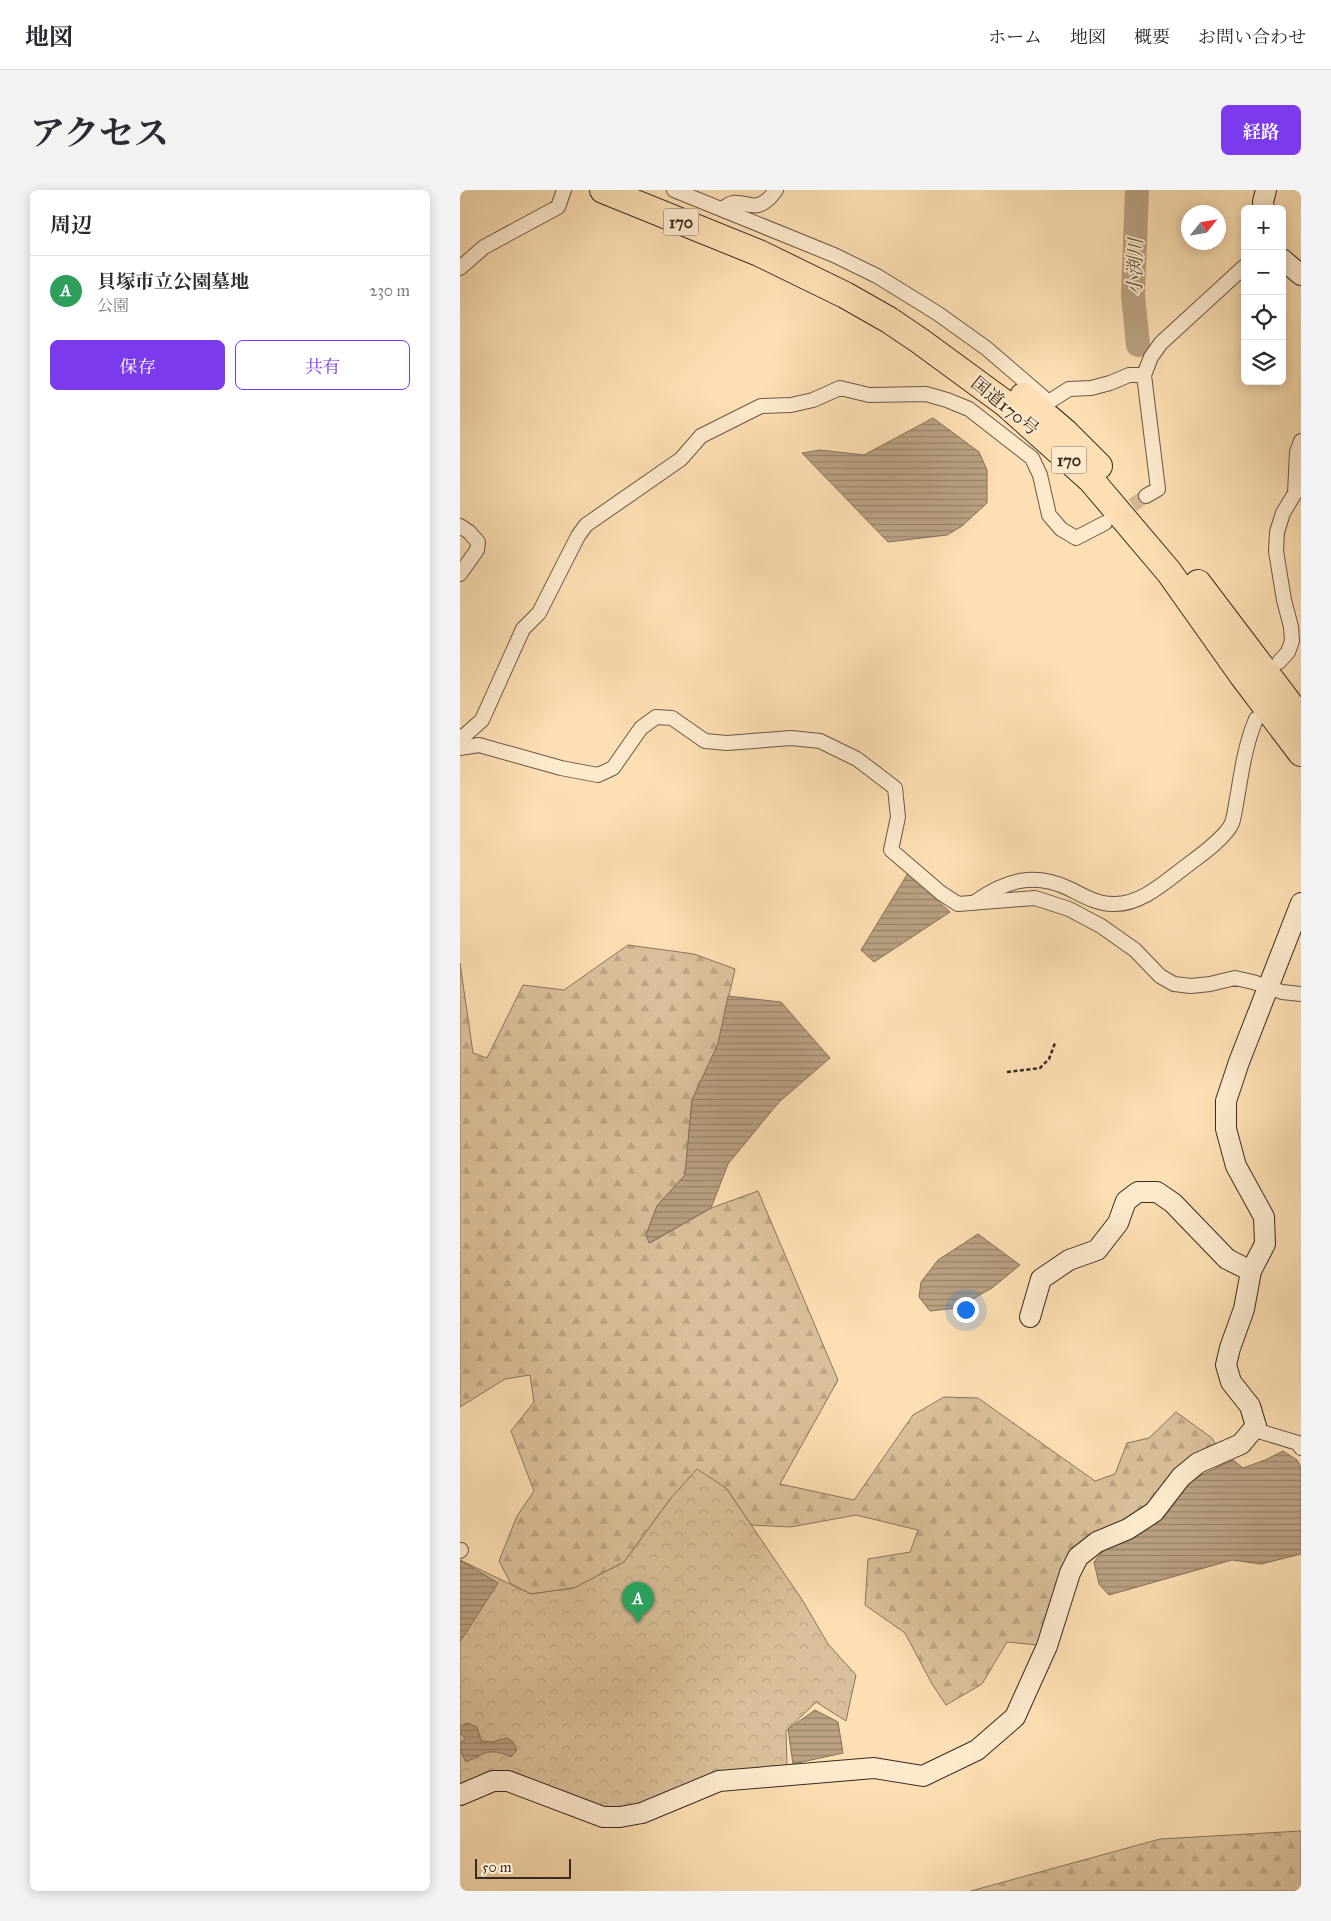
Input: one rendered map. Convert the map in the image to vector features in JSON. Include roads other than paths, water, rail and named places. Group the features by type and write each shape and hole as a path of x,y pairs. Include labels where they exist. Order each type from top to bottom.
{"highway":[{"name":"国道170号","path":"604,190 762,245 920,340 1006,404 1091,480 1169,572 1242,675 1301,753"},
{"name":"国道170号","path":"650,190 762,245 893,303 1003,379 1065,432 1103,470 1172,549 1301,719"}],"street":[{"path":"460,268 484,247 558,206 564,190"},
{"path":"674,190 834,255 878,276 937,313 986,348 1042,396 1065,432"},
{"path":"722,209 727,203 736,200 755,205 760,204 769,200 776,190"},
{"path":"1263,205 1266,190"},
{"path":"1286,263 1301,276"},
{"path":"1146,496 1158,489 1144,375 1151,357 1162,343 1241,270"},
{"path":"1046,403 1069,389 1091,388 1129,375 1144,375"},
{"path":"1105,523 1076,538 1061,529 1049,515 1040,474 1032,458 969,410 947,400 926,394 869,395 840,388 813,400 760,406 701,436 681,459 586,525 578,536 538,613 523,629 482,720 464,736 462,748 479,745 561,768 598,775 613,768 641,728 656,717 672,718 705,741 727,743 791,738 820,741 857,759 895,788 898,817 891,850 940,892 958,904 1035,898 1069,909 1101,926 1136,950 1160,976 1174,984 1191,986 1236,978 1282,992 1301,994"},
{"path":"1279,662 1288,652 1292,641 1292,627 1284,600 1276,551 1277,532 1284,513 1295,493 1298,452 1301,441"},
{"path":"460,526 478,542 477,550 460,574"},
{"path":"975,903 992,890 1009,883 1030,880 1045,880 1064,886 1095,901 1114,904 1131,901 1146,895 1194,860 1223,835 1232,823 1247,741 1256,720"},
{"path":"1301,903 1226,1101 1226,1129 1236,1166 1264,1217 1265,1244 1251,1271 1244,1309 1226,1365 1231,1382 1250,1406 1256,1426 1255,1430 1298,1443 1301,1448"},
{"path":"1030,1317 1041,1279 1069,1260 1097,1250 1118,1222 1126,1201 1138,1192 1157,1192 1162,1195 1173,1203 1227,1259 1251,1271"},
{"path":"460,1795 493,1781 508,1781 602,1817 620,1817 642,1813 719,1781 874,1768 923,1776 977,1750 1015,1717 1047,1646 1070,1573 1078,1557 1097,1542 1128,1529 1154,1512 1180,1478 1198,1463 1242,1444 1256,1426"}],"waterway":[{"name":"小渕川","path":"1137,190 1133,295 1138,345"}],"tunnel":[{"path":"1115,517 1146,496"}],"place":[{"name":"貝塚市立公園墓地","path":"638,1623"}]}
